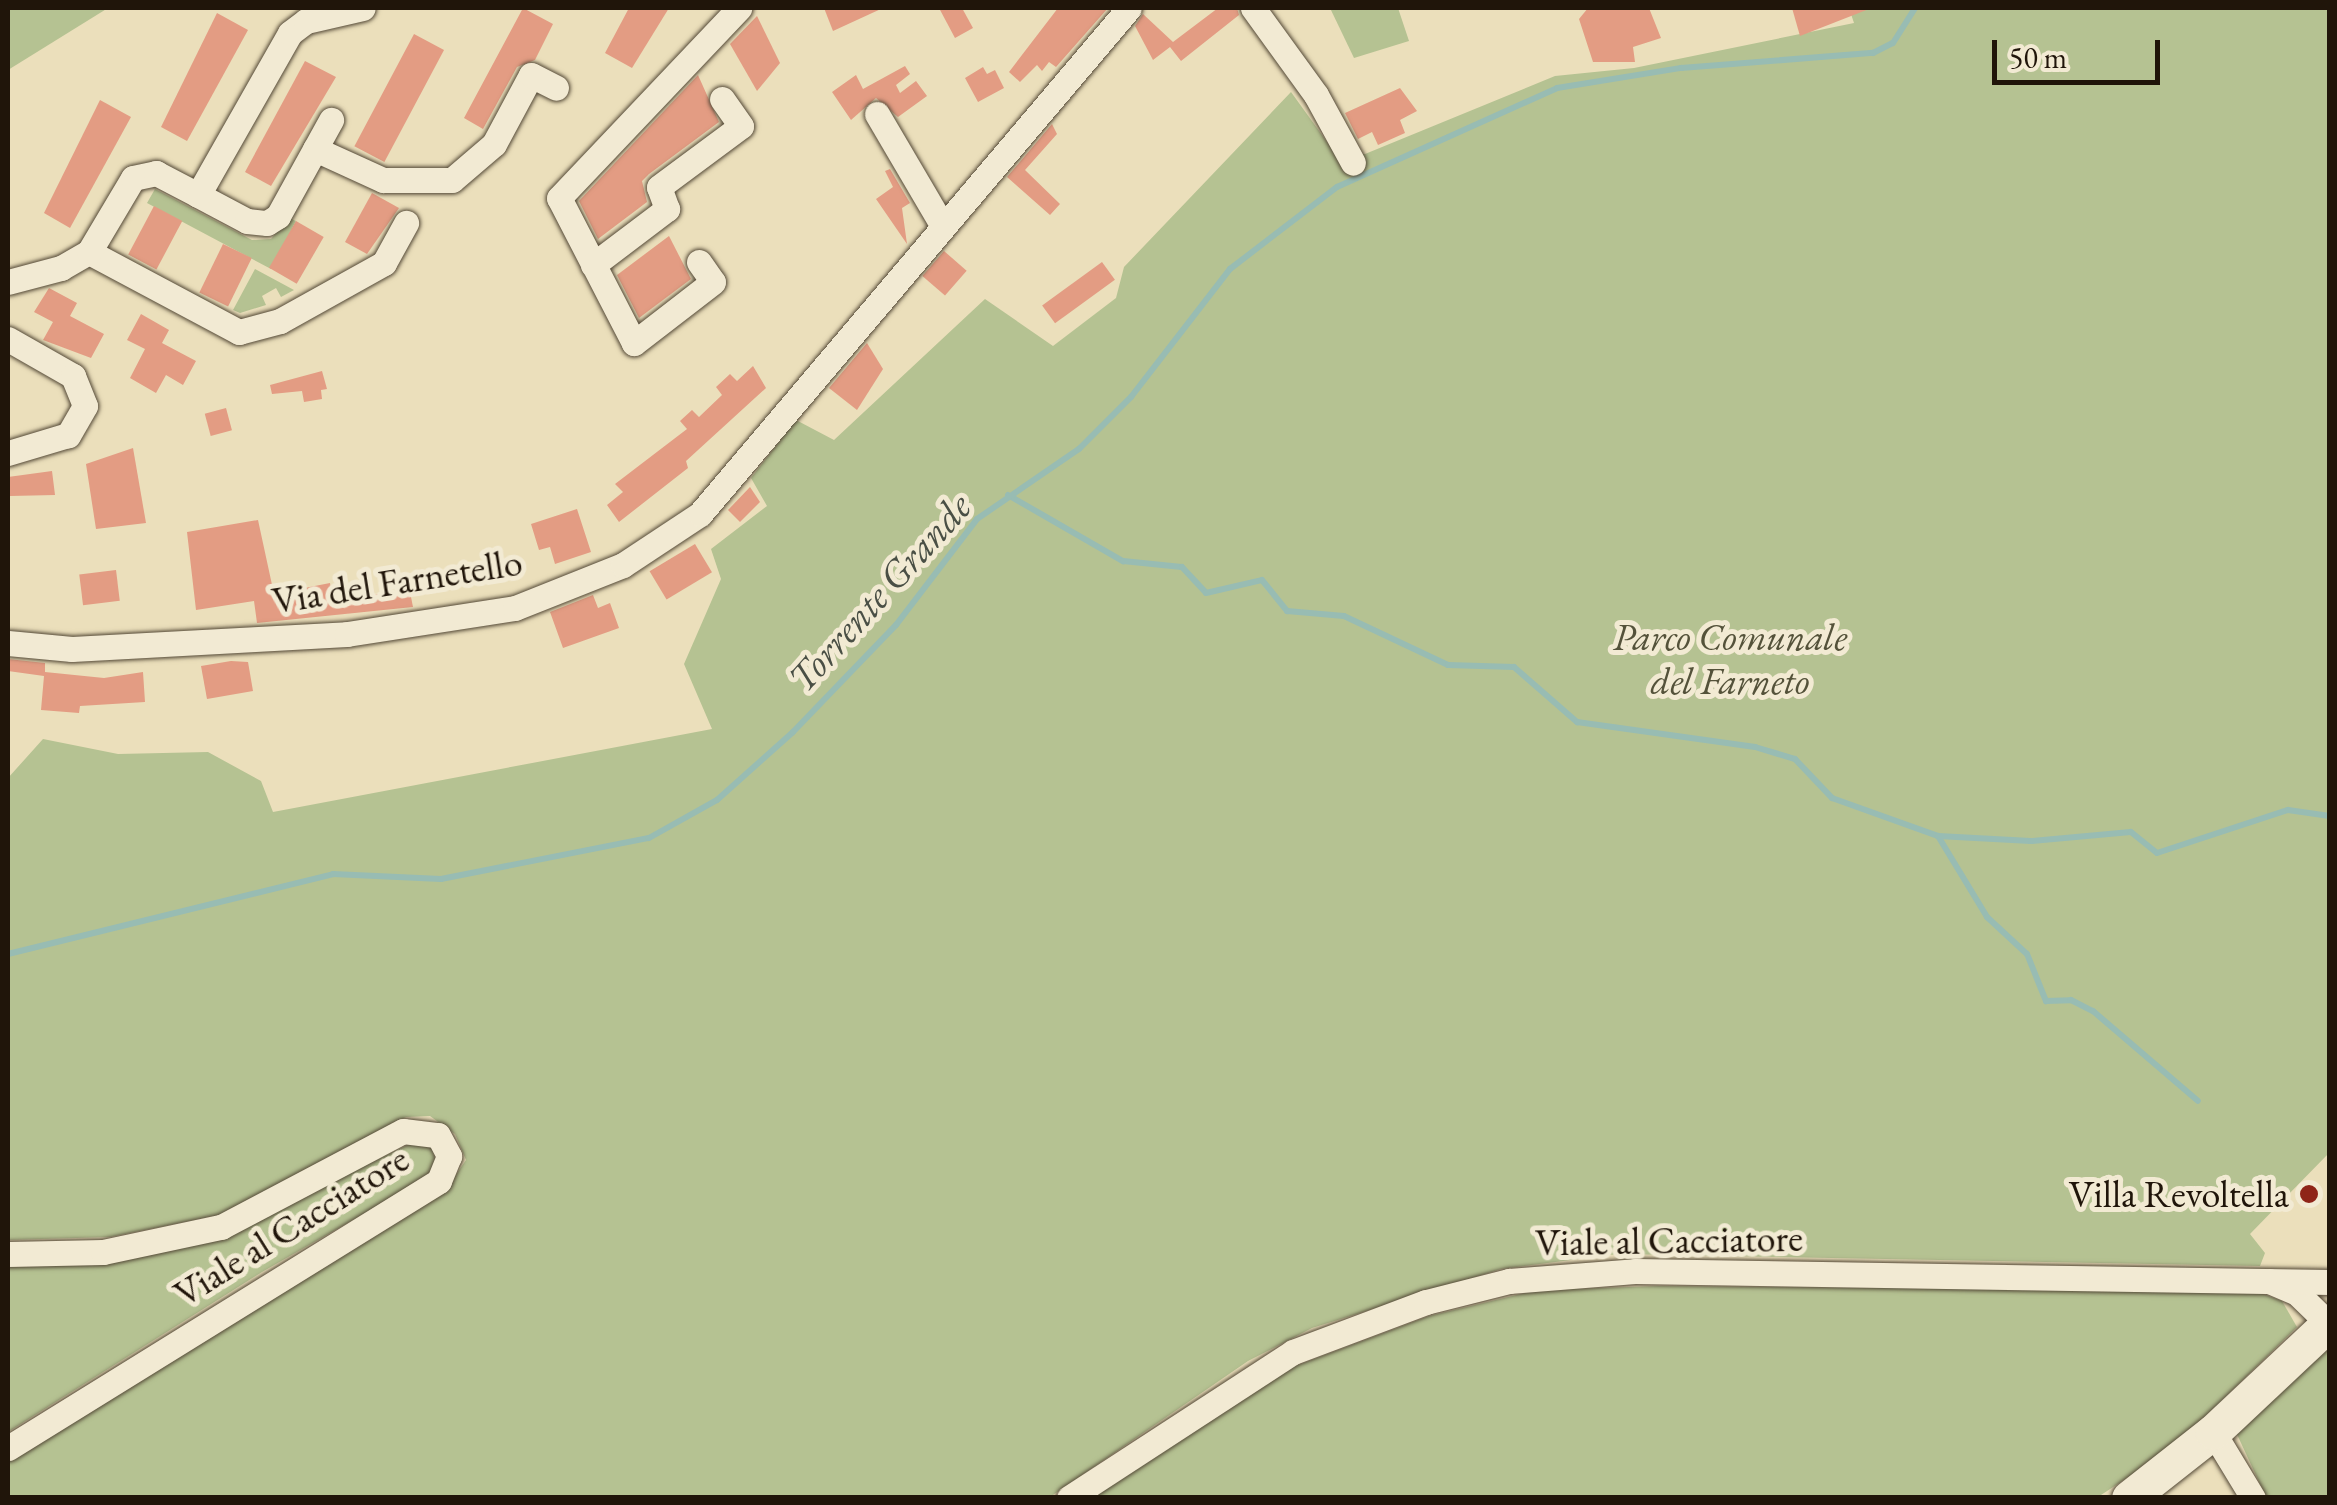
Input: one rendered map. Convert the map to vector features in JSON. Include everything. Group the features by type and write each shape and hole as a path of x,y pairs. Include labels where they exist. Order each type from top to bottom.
{"main road":[{"path":"2129,1498 2213,1432 2329,1322"}],"street":[{"path":"198,195 290,32 306,21 363,8"},
{"path":"699,262 713,282 634,343 559,198 739,8"},
{"name":"Via del Farnetello","path":"8,643 72,648 348,634 515,608 623,565 700,514 942,224 1058,98 1128,8"},
{"path":"1253,8 1316,94 1353,162"},
{"path":"315,149 382,180 452,180 494,144 531,76 556,88"},
{"path":"659,187 740,126 722,99"},
{"path":"877,114 942,224"},
{"path":"8,282 61,268 89,252 133,178 156,172 247,221 268,223 332,120"},
{"path":"594,264 666,209 659,187 643,165"},
{"path":"89,252 239,332 280,320 384,263 406,223"},
{"path":"8,338 73,376 85,406 68,436 8,453"},
{"name":"Viale al Cacciatore","path":"8,1254 103,1252 221,1227 403,1132 438,1136 450,1156 439,1181 8,1448"},
{"name":"Viale al Cacciatore","path":"1069,1498 1293,1352 1426,1302 1509,1281 1636,1271 2330,1282"},
{"path":"2265,1280 2297,1293 2329,1322"},
{"path":"2213,1432 2253,1498"}],"green space":[{"path":"8,8 108,8 8,70"},
{"path":"1330,8 1398,8 1409,41 1354,58"},
{"name":"Parco Comunale del Farneto","path":"1849,8 2329,8 2329,1153 2250,1234 2265,1253 2260,1266 1618,1254 1501,1269 1312,1328 1248,1361 1050,1497 8,1497 8,1457 451,1182 466,1160 455,1134 430,1116 406,1117 224,1214 110,1237 8,1240 8,778 43,739 118,754 208,752 261,781 273,812 712,729 684,664 721,579 711,549 767,506 751,478 796,420 834,440 985,299 1053,346 1116,298 1124,267 1291,92 1335,153 1365,154 1555,76 1634,68 1854,23"},
{"path":"155,189 252,240 271,239 289,218 296,221 271,269 147,203"},
{"path":"255,269 294,290 281,297 276,288 262,296 266,305 240,313 233,310"},
{"path":"420,1139 431,1145 435,1159 433,1171 419,1182 262,1272 8,1432 8,1267 102,1265 220,1236"},
{"path":"1659,1286 2255,1291 2282,1301 2297,1327 2175,1446 2098,1497 1092,1498 1290,1368 1429,1316 1538,1290"},
{"path":"2329,1341 2329,1497 2266,1497 2235,1430"}],"building":[{"path":"523,8 553,24 535,60 517,67 483,129 464,118"},
{"path":"629,8 669,8 632,68 605,53"},
{"path":"824,8 883,8 833,31"},
{"path":"939,8 962,8 973,28 955,38"},
{"path":"1058,8 1108,8 1056,67 1049,62 1042,71 1037,65 1020,82 1009,72"},
{"path":"1218,8 1237,8 1239,15 1181,61 1170,47 1153,60 1135,26 1143,14 1173,42"},
{"path":"1588,8 1649,8 1661,38 1633,47 1635,62 1593,62 1579,19"},
{"path":"1792,8 1869,8 1869,9 1800,36"},
{"path":"217,13 248,30 187,141 161,127"},
{"path":"757,16 780,63 757,91 730,44"},
{"path":"414,34 444,50 384,162 354,146"},
{"path":"305,61 336,77 271,186 245,172"},
{"path":"905,66 910,74 896,85 900,93 916,81 927,96 898,117 876,98 851,120 832,92 856,75 863,89"},
{"path":"983,67 987,74 995,70 1004,88 978,102 965,78"},
{"path":"698,75 719,122 649,174 642,181 647,202 598,239 579,201"},
{"path":"1400,88 1417,111 1400,120 1405,133 1378,145 1372,132 1358,139 1345,113"},
{"path":"100,100 131,117 70,228 44,213"},
{"path":"1052,124 1057,134 1025,170 1060,204 1050,215 1007,177"},
{"path":"890,169 910,203 902,208 907,244 876,199 893,187 885,171"},
{"path":"372,193 399,208 367,254 345,242"},
{"path":"154,206 182,221 156,270 128,255"},
{"path":"296,221 324,237 297,284 269,268"},
{"path":"669,236 691,279 639,318 617,275"},
{"path":"223,244 252,258 228,307 199,293"},
{"path":"944,251 967,271 945,296 922,276"},
{"path":"1102,262 1115,280 1055,323 1042,305"},
{"path":"49,288 77,303 70,316 104,334 91,358 43,340 53,322 34,312"},
{"path":"141,314 169,330 162,343 196,361 183,385 166,375 156,393 130,378 145,349 127,340"},
{"path":"867,343 883,369 857,410 829,388"},
{"path":"753,366 766,388 686,461 688,468 619,522 607,505 623,492 615,484 687,429 680,421 692,410 699,417 722,395 716,387 730,374 737,381"},
{"path":"322,371 327,389 321,390 322,399 304,402 302,391 272,394 270,385"},
{"path":"226,408 232,430 211,436 205,414"},
{"path":"133,448 146,523 96,529 86,464"},
{"path":"52,471 55,495 10,496 8,477"},
{"path":"750,487 760,502 740,522 728,510"},
{"path":"577,509 591,552 555,564 550,547 539,550 531,524"},
{"path":"258,520 274,594 330,583 332,597 410,592 413,607 257,623 254,601 196,610 187,532"},
{"path":"695,544 712,572 667,600 650,571"},
{"path":"116,570 120,601 83,605 79,575"},
{"path":"593,595 598,608 610,603 619,628 563,648 550,612"},
{"path":"8,659 45,663 45,672 104,678 143,672 145,702 80,706 79,713 41,710 44,676 8,671"},
{"path":"248,662 253,691 207,699 201,666"}],"waterway":[{"name":"Torrente Grande","path":"8,954 333,874 441,879 649,838 717,800 793,732 896,625 977,519 1079,449 1131,397 1230,269 1337,187 1557,88 1681,68 1873,53 1893,43 1915,8"},
{"path":"1008,495 1123,561 1182,567 1206,593 1262,580 1287,611 1344,616 1448,665 1514,667 1577,722 1755,747 1795,759 1832,798 1938,836 1987,917 2027,954 2046,1001 2071,1000 2093,1011 2198,1101"},
{"path":"1938,836 2031,841 2131,832 2157,853 2288,810 2330,816"}],"place":[{"name":"Villa Revoltella","path":"2309,1194"}]}
